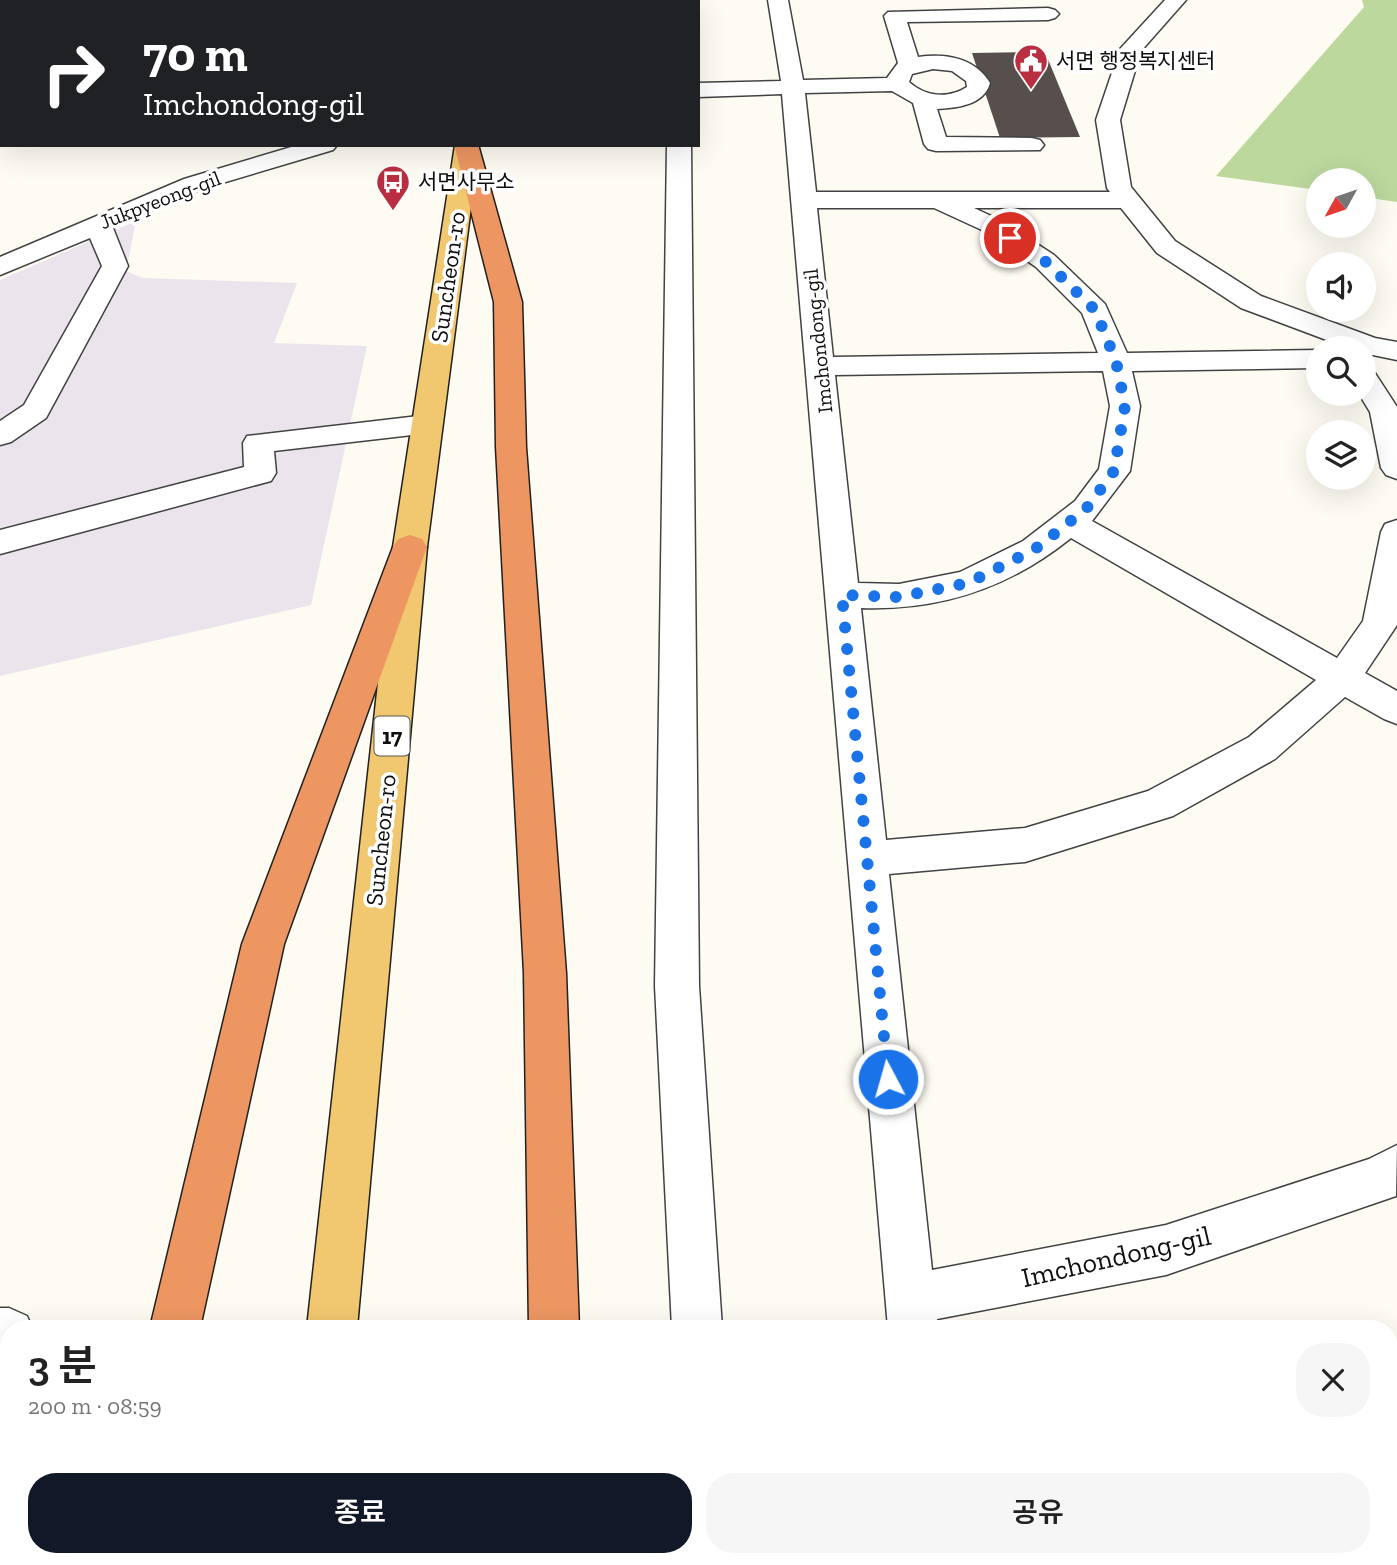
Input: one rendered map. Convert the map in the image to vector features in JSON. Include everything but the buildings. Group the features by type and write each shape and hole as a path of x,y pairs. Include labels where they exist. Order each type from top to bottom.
{"highway":[{"path":"467,147 508,302 511,447 544,973 554,1320"},
{"path":"177,1320 263,944 410,547"}],"main road":[{"name":"Suncheon-ro","path":"333,1320 410,547 467,147"}],"street":[{"name":"Imchondong-gil","path":"778,0 793,87 911,1314 1166,1250 1379,1179 1397,1169"},
{"path":"1176,0 1131,49 1108,120 1119,188 1166,247 1251,302 1369,346 1397,351"},
{"path":"700,90 793,87 904,75 933,62 959,66 970,71 979,83 971,95 961,99 923,99 912,95 904,75 895,16 1048,14"},
{"path":"923,99 936,144 1032,145"},
{"name":"Jukpyeong-gil","path":"0,267 193,184 318,147"},
{"path":"678,147 677,986 697,1320"},
{"path":"804,201 1128,201"},
{"path":"842,595 899,597 968,583 1035,549 1086,509 1114,471 1125,406 1116,361 1095,310 1045,261 993,226 940,201"},
{"path":"0,435 34,411 115,266 98,224"},
{"path":"1376,358 1397,357"},
{"path":"820,366 1306,359"},
{"path":"1376,398 1385,412 1397,468"},
{"path":"0,542 260,473 258,443 427,425"},
{"path":"1068,522 1397,709"},
{"path":"867,859 1025,845 1159,804 1262,748 1342,678 1380,624 1397,531"}],"shaded area":[{"path":"136,221 126,271 143,278 297,283 274,343 367,346 311,605 0,676 0,280"}],"green space":[{"path":"1362,0 1397,0 1397,202 1376,199 1376,168 1306,168 1306,188 1216,176 1364,7"}],"place":[{"name":"서면 행정복지센터","path":"1031,91"},
{"name":"서면사무소","path":"393,212"}],"route":[{"path":"888,1079 842,595 899,597 968,583 1035,549 1086,509 1114,471 1125,406 1116,361 1095,310 1045,261 1010,238"}]}
